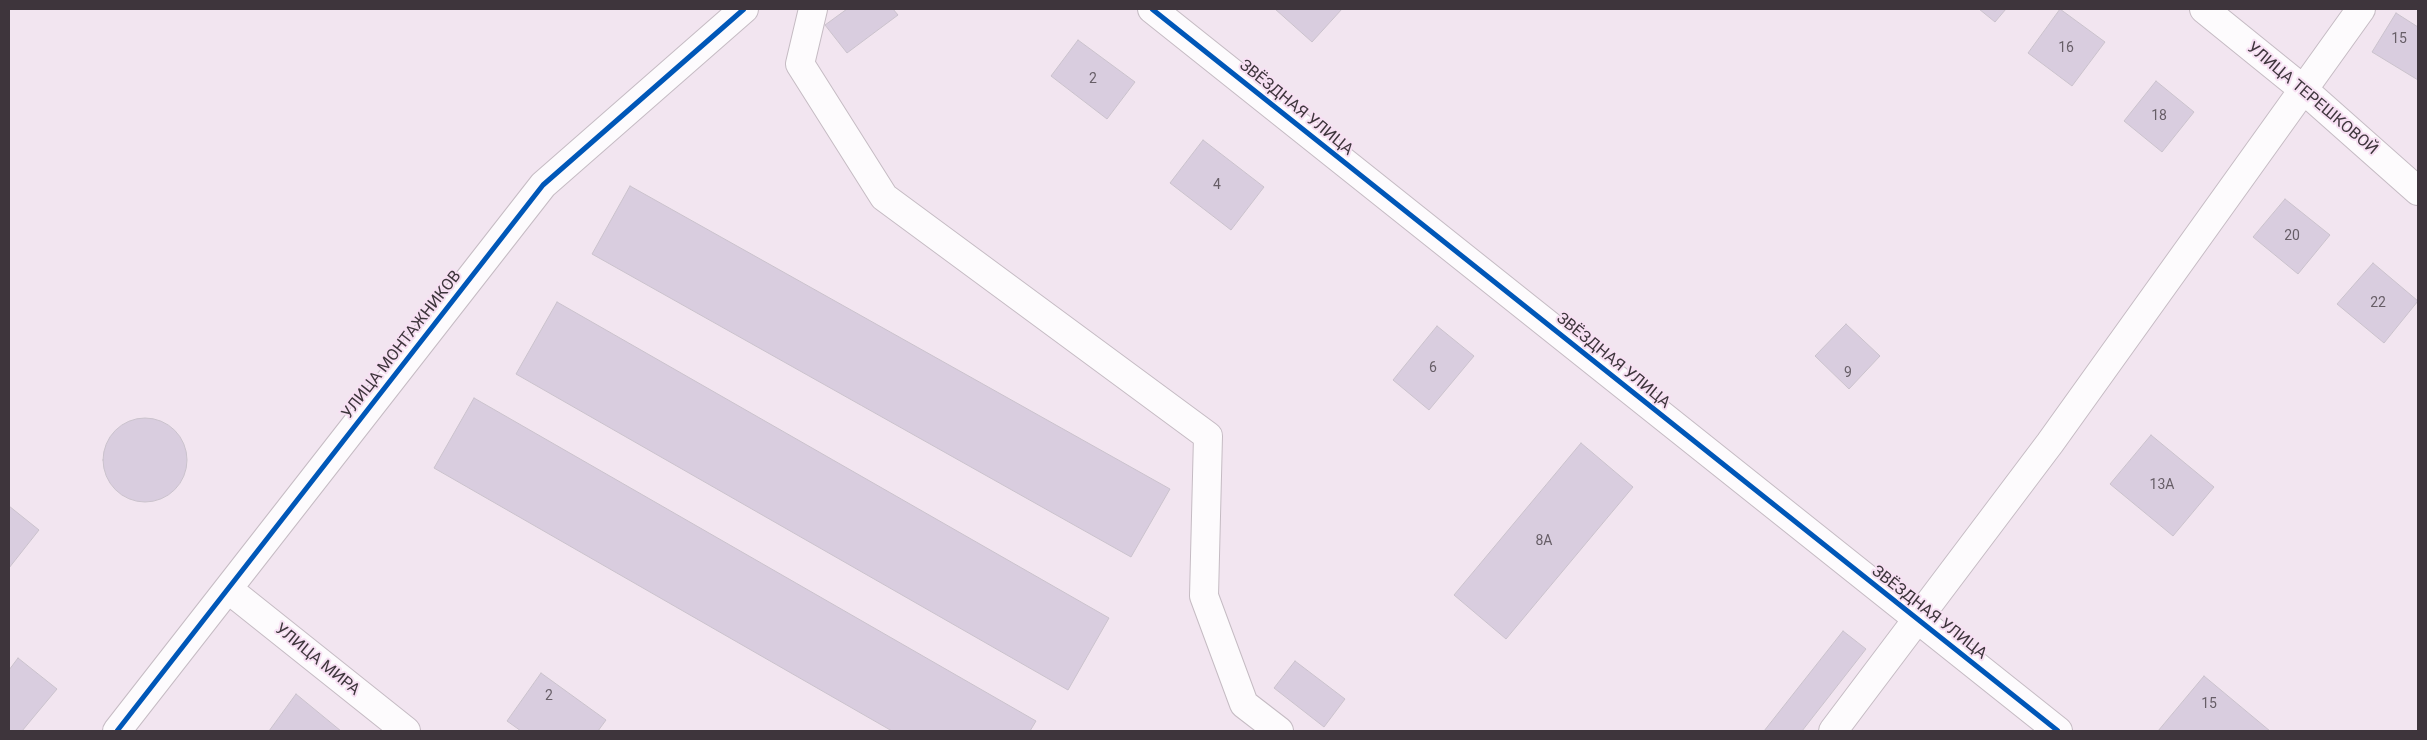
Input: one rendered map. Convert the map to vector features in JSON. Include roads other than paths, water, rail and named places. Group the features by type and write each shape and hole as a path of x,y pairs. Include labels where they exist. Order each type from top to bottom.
{"street":[{"name":"УЛИЦА МОНТАЖНИКОВ","path":"117,731 543,185 744,9"},
{"path":"813,9 800,64 884,197 1208,436 1204,596 1244,704 1279,731"},
{"name":"ЗВЁЗДНАЯ УЛИЦА","path":"1152,9 1916,620 2058,731"},
{"name":"УЛИЦА ТЕРЕШКОВОЙ","path":"2204,9 2304,90 2418,191"},
{"path":"1833,731 2056,435 2361,9"},
{"name":"УЛИЦА МИРА","path":"228,589 406,731"}]}
